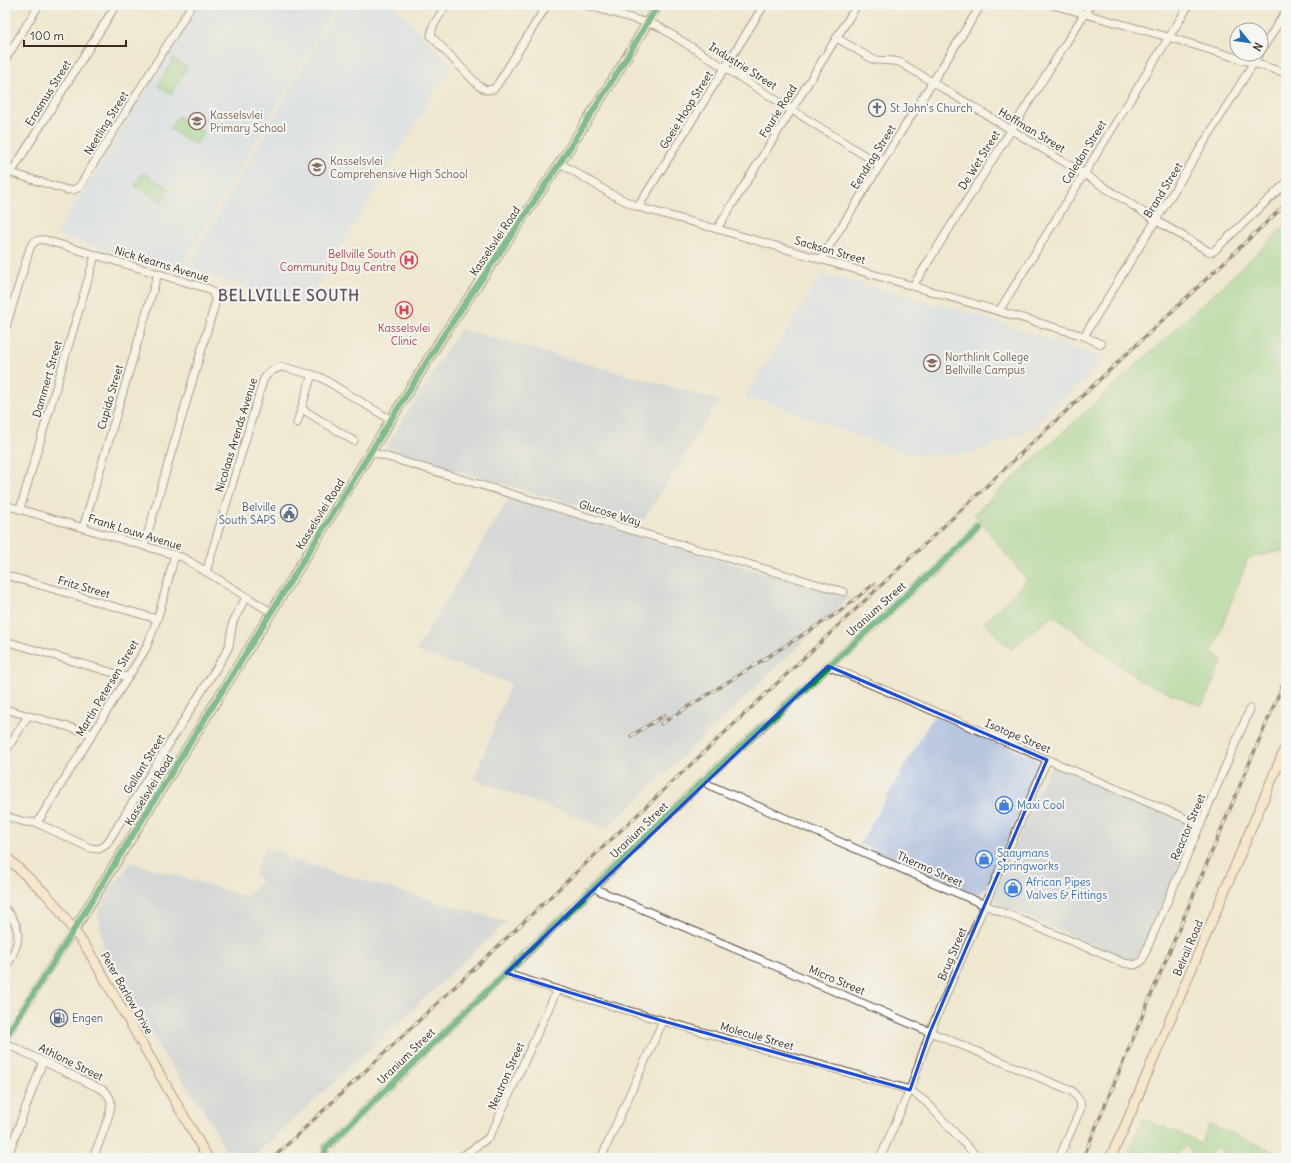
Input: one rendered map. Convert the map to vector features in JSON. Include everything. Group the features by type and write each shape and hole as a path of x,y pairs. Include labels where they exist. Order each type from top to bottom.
{"street":[{"path":"5,60 39,5"},
{"name":"Erasmus Street","path":"8,172 116,5"},
{"name":"Neetling Street","path":"8,172 67,190 73,190 79,187 192,5"},
{"path":"446,5 433,26 431,36 479,86 486,90 494,89 548,5"},
{"name":"Industrie Street","path":"586,5 658,26 880,165"},
{"name":"Kasselsvlei Road","path":"5,1038 74,930 467,299 560,163 658,5"},
{"name":"Goeie Hoop Street","path":"638,207 764,5"},
{"name":"Fourie Road","path":"718,229 857,5"},
{"name":"Eendrag Street","path":"821,259 981,5"},
{"path":"1053,5 1286,73"},
{"name":"De Wet Street","path":"913,286 1090,5"},
{"name":"Caledon Street","path":"999,311 1189,5"},
{"path":"1269,38 1286,11"},
{"name":"Hoffman Street","path":"837,38 872,59 901,63 932,83 948,90 1157,221 1208,251 1212,252 1286,183"},
{"name":"Brand Street","path":"1084,336 1254,63"},
{"name":"Sackson Street","path":"560,163 611,194 638,207 1084,336 1101,344"},
{"name":"Nick Kearns Avenue","path":"5,330 30,248 35,241 41,239 209,289 213,293 215,304 144,546"},
{"name":"Dammert Street","path":"20,509 95,256"},
{"name":"Cupido Street","path":"83,528 158,273"},
{"path":"5,302 13,304"},
{"name":"Nicolaas Arends Avenue","path":"206,572 264,378 272,371 283,367 312,374 332,383 391,420"},
{"path":"297,423 312,374"},
{"path":"302,409 354,441"},
{"name":"Glucose Way","path":"371,452 844,592"},
{"name":"Frank Louw Avenue","path":"5,505 175,555 206,572 271,612"},
{"name":"Uranium Street","path":"324,1158 326,1148 332,1142 704,780 980,528"},
{"name":"Martin Petersen Street","path":"37,823 145,650 157,619 175,555"},
{"name":"Fritz Street","path":"5,575 157,619"},
{"name":"Gallant Street","path":"5,816 24,822 37,823 90,848 99,849 106,845 225,654 230,641 234,622 246,596"},
{"path":"5,641 127,677"},
{"name":"Isotope Street","path":"828,666 1200,825"},
{"path":"5,709 93,734"},
{"name":"Reactor Street","path":"1145,953 1250,709"},
{"path":"5,752 28,716"},
{"name":"Belrail Road","path":"1110,1158 1133,1109 1286,746"},
{"name":"Brug Street","path":"880,1158 910,1090 930,1032 1047,760"},
{"name":"Thermo Street","path":"704,780 709,784 985,905 1124,963 1135,965 1142,961 1145,953"},
{"name":"Peter Barlow Drive","path":"5,856 46,895 74,930 106,980 208,1158"},
{"name":"Micro Street","path":"595,887 600,891 1072,1091 1080,1101 1081,1108 1059,1158"},
{"path":"5,909 14,922 18,933 15,948 5,969"},
{"name":"Molecule Street","path":"506,973 510,976 663,1021 910,1090 926,1102 978,1158"},
{"name":"Neutron Street","path":"460,1158 488,1138 494,1128 557,990"},
{"path":"600,1158 663,1021"},
{"name":"Athlone Street","path":"5,1042 103,1090 110,1097 110,1110 93,1158"},
{"path":"7,1158 43,1061"}],"highlighted area":[{"path":"828,666 1047,760 930,1032 910,1090 663,1021 506,973"}],"shaded area":[{"name":"Kasselsvlei Primary School","path":"199,5 335,6 180,270 56,235"},
{"name":"Kasselsvlei Comprehensive High School","path":"339,5 394,5 451,66 304,307 187,268"},
{"name":"Northlink College Bellville Campus","path":"822,274 972,314 1093,355 1097,357 1099,361 1098,366 1047,414 1021,434 974,452 955,454 909,455 762,400 744,399"},
{"path":"460,329 719,400 641,524 384,450"},
{"path":"510,496 624,532 849,598 607,829 474,779 511,683 416,651"},
{"path":"934,715 1034,758 1037,762 1038,768 987,888 980,894 973,893 860,844"},
{"path":"1052,767 1057,767 1186,822 1191,827 1192,834 1141,954 1136,959 1128,960 1000,905 994,898 994,894 1047,772"},
{"path":"265,847 287,855 286,858 507,922 252,1158 230,1158 202,1108 161,1051 104,952 98,912 109,891 130,862 246,896 261,882 254,875"}],"green space":[{"path":"173,59 187,67 171,94 158,86"},
{"path":"178,116 204,132 196,145 170,129"},
{"path":"143,173 170,189 162,202 135,186"},
{"path":"1286,225 1286,550 1248,558 1212,652 1223,660 1202,706 1141,681 1053,615 1011,649 984,623 1027,580 974,514 1216,292"},
{"path":"1143,1119 1202,1143 1209,1124 1286,1158 1228,1158 1218,1147 1207,1158 1195,1158 1188,1149 1189,1148 1187,1145 1174,1158 1126,1158"}],"railway":[{"path":"273,1158 1286,204"},
{"path":"661,724 839,612 874,584"},
{"path":"1083,1158 1286,677"},
{"path":"631,736 665,715"}],"cycle path":[{"path":"5,1038 441,339 560,163 658,5"},
{"path":"324,1158 326,1148 332,1142 704,780 980,528"}],"place":[{"name":"St John's Church","path":"877,108"},
{"name":"Kasselsvlei Primary School","path":"197,121"},
{"name":"Kasselsvlei Comprehensive High School","path":"317,167"},
{"name":"Bellville South Community Day Centre","path":"409,260"},
{"name":"Kasselsvlei Clinic","path":"404,310"},
{"name":"Northlink College Bellville Campus","path":"932,363"},
{"name":"Belville South SAPS","path":"289,513"},
{"name":"Maxi Cool","path":"1004,805"},
{"name":"Saaymans Springworks","path":"984,859"},
{"name":"African Pipes Valves & Fittings","path":"1013,888"},
{"name":"Engen","path":"59,1018"}],"district":[{"name":"BELLVILLE SOUTH","path":"289,295"}]}
